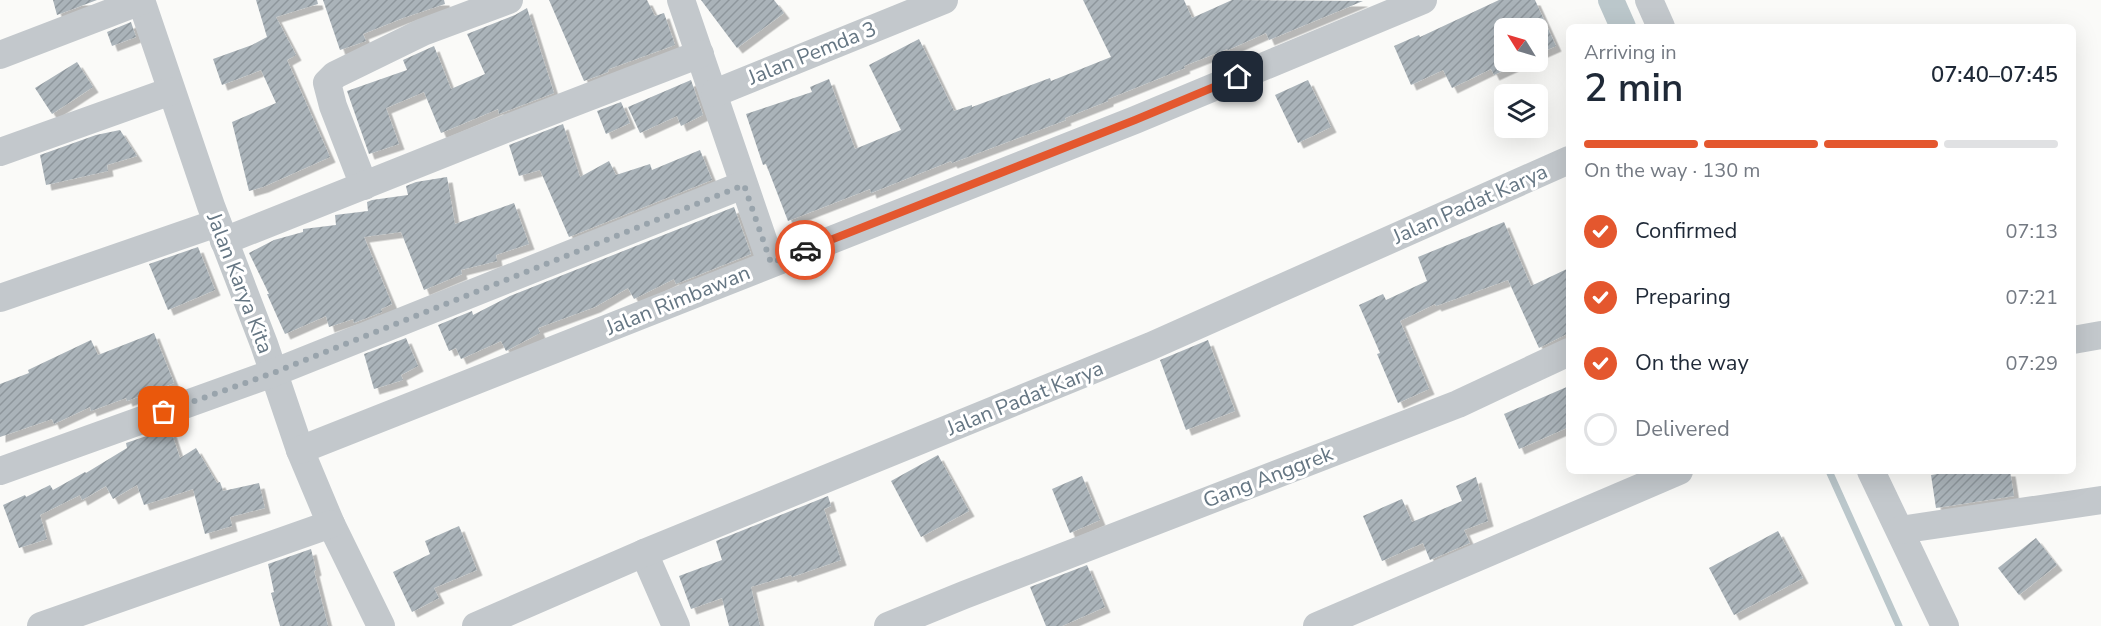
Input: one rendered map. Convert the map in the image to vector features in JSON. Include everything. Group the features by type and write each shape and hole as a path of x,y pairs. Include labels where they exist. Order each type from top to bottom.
{"street":[{"path":"0,55 141,0"},
{"name":"Jalan Karya Kita","path":"141,0 220,232 264,344 300,450 331,524 381,626"},
{"path":"364,186 333,106 327,82 335,75 423,32 509,0"},
{"path":"681,0 715,93 771,263"},
{"name":"Jalan Pemda 3","path":"715,93 944,0"},
{"name":"Jalan Rimbawan","path":"300,450 1135,120 1423,0"},
{"path":"1649,0 1660,24"},
{"path":"0,298 364,186 700,54"},
{"path":"0,152 171,91"},
{"name":"Jalan Padat Karya","path":"476,626 644,553 1152,346 1566,161"},
{"path":"0,471 273,373 744,185"},
{"path":"2076,339 2101,335"},
{"name":"Gang Anggrek","path":"888,626 1458,404 1566,353"},
{"path":"1317,626 1672,474"},
{"path":"1872,474 1945,626"},
{"path":"1900,530 2101,500"},
{"path":"41,626 331,524"},
{"path":"644,553 676,626"}],"building":[{"path":"53,0 97,0 57,15"},
{"path":"256,0 317,0 318,4 276,17 296,55 287,60 330,157 249,191 232,122 276,103 261,70 222,85 213,59 267,37"},
{"path":"323,0 444,0 445,4 363,34 366,41 340,50"},
{"path":"549,0 647,0 655,16 664,13 675,45 609,69 608,72 584,81"},
{"path":"701,0 774,0 784,13 737,48"},
{"path":"1083,0 1184,0 1192,18 1232,0 1363,1 1269,40 1266,33 1108,99 1108,101 1065,118 1066,120 952,163 951,161 871,193 870,189 788,221 766,164 763,165 746,114 812,92 810,87 829,79 855,149 901,130 869,65 919,39 954,111 972,105 972,107 1050,78 1051,81 1111,57"},
{"path":"1499,0 1535,0 1543,18 1494,18 1494,72 1500,72 1494,75 1491,69 1452,88 1443,70 1411,85 1394,46 1419,35 1420,37"},
{"path":"527,8 554,93 499,114 498,109 441,133 424,92 386,108 399,144 369,154 347,91 407,70 403,60 434,46 451,89 485,74 467,34"},
{"path":"131,22 136,37 112,46 107,32"},
{"path":"1548,28 1556,46 1548,50"},
{"path":"77,62 93,87 52,114 35,88"},
{"path":"691,80 703,115 681,126 677,116 640,133 628,107"},
{"path":"1308,80 1331,127 1298,143 1275,95"},
{"path":"621,102 630,123 606,134 597,111"},
{"path":"563,124 580,177 609,161 616,175 650,164 652,170 700,150 712,180 569,237 540,170 519,176 509,145"},
{"path":"120,130 137,156 107,165 108,171 46,185 40,155 96,135"},
{"path":"447,177 455,224 514,203 529,244 496,255 497,261 461,270 462,274 424,290 401,232 364,237 392,304 381,309 382,312 354,323 353,319 329,327 326,316 285,334 249,253 274,240 303,232 303,229 336,225 335,215 368,211 367,202 372,200 408,195 406,186 416,182"},
{"path":"734,207 751,254 676,284 674,279 634,299 628,288 595,307 538,328 540,333 506,351 501,341 461,359 456,348 449,351 438,325 472,311 473,315 510,296"},
{"path":"1504,222 1531,286 1566,269 1566,334 1539,348 1508,280 1436,306 1435,304 1400,321 1429,389 1398,403 1359,305 1383,294 1386,300 1427,281 1418,257"},
{"path":"198,247 215,290 168,310 149,264"},
{"path":"154,333 174,383 127,401 126,398 91,411 90,407 54,424 52,419 0,437 0,384 29,373 28,370 91,340 98,355"},
{"path":"406,338 418,366 401,375 403,380 374,389 364,354"},
{"path":"1208,340 1235,411 1186,430 1160,360"},
{"path":"1566,387 1566,428 1519,449 1504,414"},
{"path":"170,428 180,458 196,448 217,483 220,482 223,491 259,483 265,508 230,517 232,526 205,534 193,489 144,505 137,485 113,499 106,486 82,500 80,495 40,515 47,539 19,548 3,505 50,485 53,490 127,448 126,443"},
{"path":"938,455 969,511 921,537 891,481"},
{"path":"2010,474 2014,496 1936,508 1931,475"},
{"path":"1082,476 1100,520 1070,533 1052,489"},
{"path":"1476,477 1488,521 1464,530 1470,543 1430,560 1423,543 1382,561 1363,516 1402,499 1412,522 1462,501 1456,486"},
{"path":"828,496 831,506 824,509 841,560 792,577 791,575 751,587 760,626 729,626 722,598 691,609 679,576 722,560 716,541"},
{"path":"459,526 477,570 434,588 439,598 412,612 393,572 430,554 425,541"},
{"path":"1778,531 1803,578 1734,615 1709,568"},
{"path":"2036,538 2057,565 2019,595 1998,568"},
{"path":"311,549 316,570 314,571 328,626 280,626 271,593 274,592 268,564"},
{"path":"1087,565 1105,607 1062,626 1046,626 1030,587"}],"waterway":[{"path":"1611,0 1622,24"},
{"path":"1830,474 1899,626"}],"way so far":[{"path":"164,412 273,373 744,185 771,263 805,250"}],"route":[{"path":"805,250 1238,77"}]}
